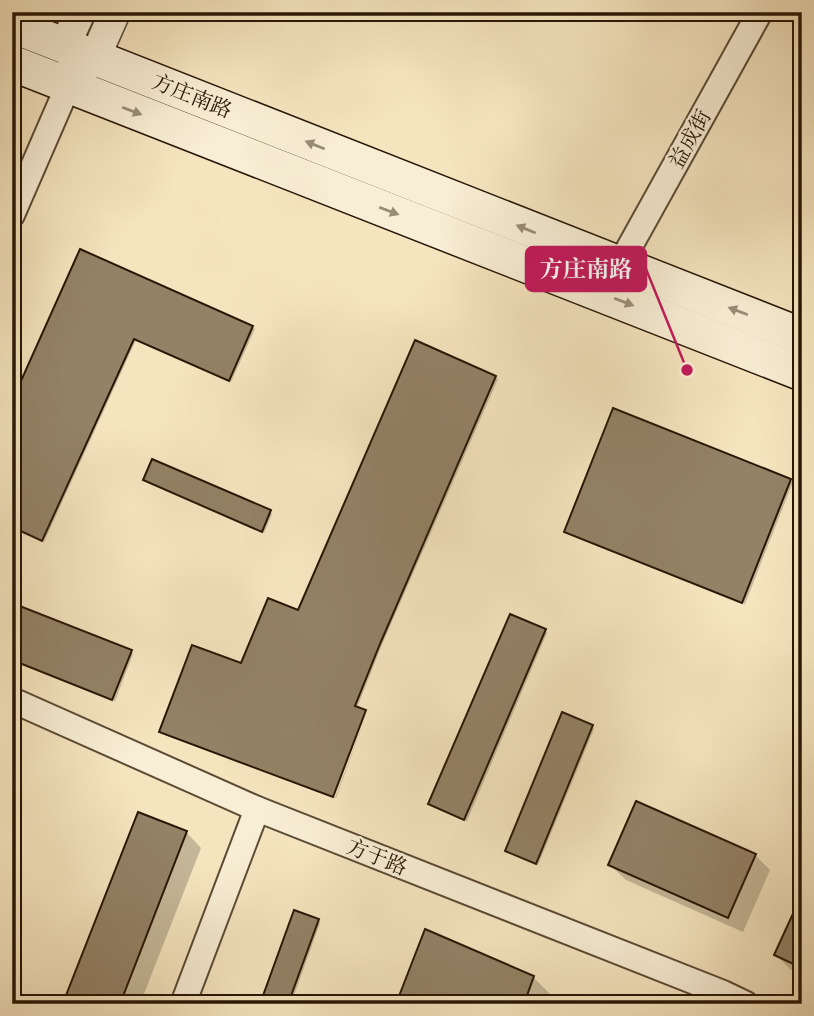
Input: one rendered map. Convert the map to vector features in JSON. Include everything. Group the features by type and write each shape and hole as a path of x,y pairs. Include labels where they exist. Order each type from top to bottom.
{"main road":[{"name":"方庄南路","path":"12,25 802,336"},
{"name":"方庄南路","path":"12,64 802,373"}],"street":[{"path":"12,215 68,86 80,51 80,12"},
{"path":"80,51 115,12"},
{"name":"益成街","path":"619,265 760,12"},
{"name":"方于路","path":"12,700 257,809 746,1004"},
{"path":"183,1004 257,809"}],"building":[{"path":"80,249 253,326 229,381 134,339 42,541 12,527 12,401"},
{"path":"415,340 496,376 355,706 366,710 333,797 159,732 192,645 241,663 268,598 298,610"},
{"path":"613,408 791,479 742,603 564,532"},
{"path":"152,459 271,510 262,532 143,480"},
{"path":"12,603 132,650 112,700 12,660"},
{"path":"510,614 546,629 464,820 428,804"},
{"path":"562,712 593,725 536,864 505,851"},
{"path":"636,801 756,854 728,918 608,865"},
{"path":"138,812 187,831 120,1004 80,1004 65,998"},
{"path":"802,894 802,968 774,955"},
{"path":"294,910 319,919 288,1004 260,1004"},
{"path":"425,929 534,976 525,1001 448,997 445,1004 396,1004"}],"place":[{"name":"方庄南路","path":"687,370"}]}
